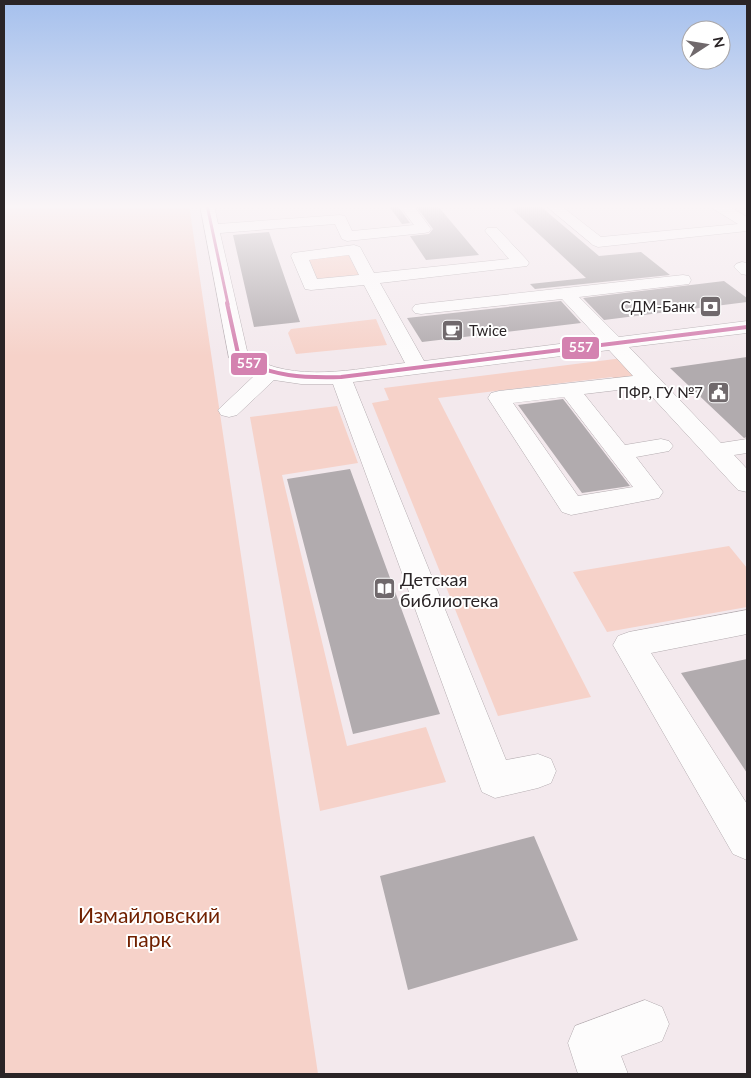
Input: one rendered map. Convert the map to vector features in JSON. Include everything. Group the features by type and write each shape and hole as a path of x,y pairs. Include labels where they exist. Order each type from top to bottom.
{"street":[{"path":"217,255 235,347 239,358 248,365 269,374 299,378 341,377 747,327"},
{"path":"305,255 299,256 311,285 521,263 514,255"},
{"path":"360,255 369,279 418,368"},
{"path":"421,309 683,280"},
{"path":"567,294 747,484"},
{"path":"228,410 269,374"},
{"path":"341,377 495,780 538,771"},
{"path":"569,389 650,492 571,506 499,398 569,389 649,380"},
{"path":"619,453 661,446"},
{"path":"715,451 747,446"},
{"path":"747,622 629,645 747,840"},
{"path":"603,1074 592,1043 645,1024"}],"green space":[{"name":"Измайловский парк","path":"4,255 196,255 318,1074 4,1074"},
{"path":"349,255 360,277 316,282 307,258"},
{"path":"376,319 387,345 296,354 288,333 291,329"},
{"path":"623,358 639,375 438,398 591,697 498,716 372,403 389,400 384,388"},
{"path":"337,406 358,463 282,475 347,746 426,727 446,782 320,811 250,417"},
{"path":"729,546 747,568 747,607 607,632 573,572"}],"building":[{"path":"238,255 277,255 300,322 254,327"},
{"path":"423,255 476,255 426,260"},
{"path":"562,255 645,255 670,275 535,289 530,284 586,278"},
{"path":"724,281 747,298 747,302 604,320 583,298"},
{"path":"561,301 581,323 422,342 407,318"},
{"name":"ПФР, ГУ №7","path":"747,357 747,437 744,438 670,368"},
{"path":"563,399 630,486 582,493 518,405"},
{"path":"350,469 440,714 353,734 287,479"},
{"path":"747,659 747,773 681,673"},
{"path":"534,836 578,940 408,990 380,876"}],"transit line":[{"name":"557","path":"218,255 239,358 263,370 288,376 341,377 747,327"}],"place":[{"name":"СДМ-Банк","path":"711,306"},
{"name":"Twice","path":"453,330"},
{"name":"ПФР, ГУ №7","path":"719,392"},
{"name":"Детская библиотека","path":"384,589"}]}
